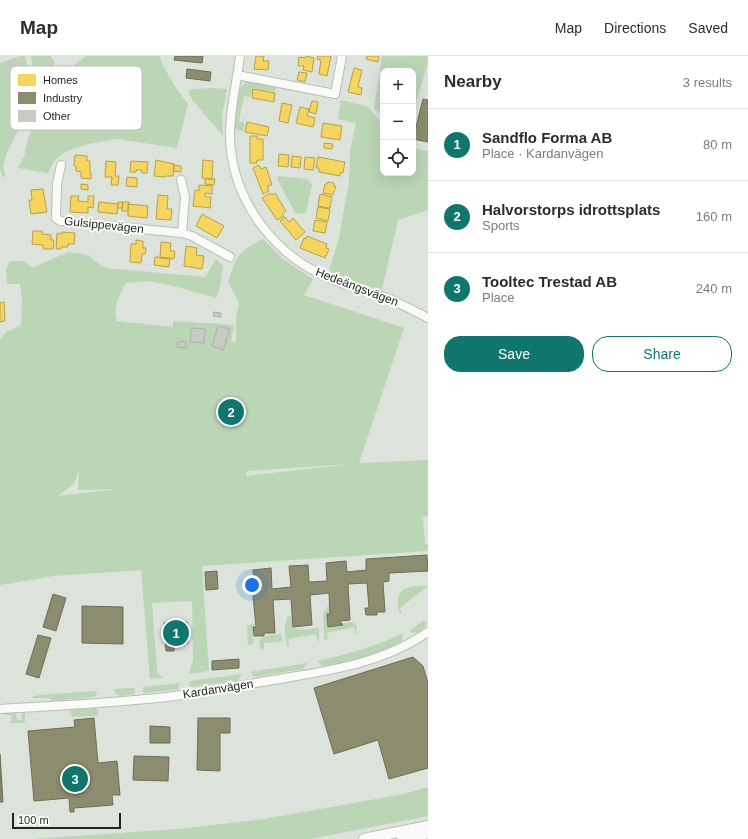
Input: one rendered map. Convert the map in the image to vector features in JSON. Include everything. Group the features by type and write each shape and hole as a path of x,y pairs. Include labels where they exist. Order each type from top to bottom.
{"main road":[{"path":"364,839 428,826"},
{"path":"402,839 428,833"}],"street":[{"name":"Hedeängsvägen","path":"240,56 231,120 230,145 239,184 259,223 284,250 297,261 310,269 337,281 410,308 428,318"},
{"path":"237,75 335,94 342,56"},
{"name":"Gulsippevägen","path":"61,165 56,191 56,218 60,221 182,233 192,236 230,258"},
{"path":"181,180 185,197 182,233"},
{"name":"Kardanvägen","path":"0,709 166,697 300,676 364,663 411,643 428,632"}],"green space":[{"path":"20,56 25,56 28,66 10,66 10,130 18,130 7,152 3,166 5,175 3,178 0,169 0,63"},
{"path":"31,56 50,56 55,62 54,66 33,66"},
{"path":"86,56 159,56 168,75 188,104 177,148 117,139 88,144 65,152 54,161 48,173 18,168 24,157 32,130 142,130 142,66 73,66"},
{"path":"382,56 428,56 428,63 416,103 416,68 380,68"},
{"path":"380,69 380,113 374,108"},
{"path":"248,81 276,88 275,92 253,88 250,97 244,96 239,121 245,123 243,131 233,129 239,89"},
{"path":"192,89 227,89 222,117 223,136 193,101 188,91"},
{"path":"341,100 367,106 380,121 380,176 416,176 416,149 428,151 428,210 398,220 382,290 347,280 329,271 339,238 349,181 350,150 356,123 338,119"},
{"path":"278,176 308,179 312,185 306,213 296,214 277,179"},
{"path":"263,239 283,259 313,279 304,295 404,328 359,463 428,460 428,516 423,517 425,544 428,545 428,551 202,566 209,671 189,674 193,660 192,601 152,603 157,669 158,673 163,678 150,679 141,570 54,576 0,585 0,340 5,333 21,325 22,299 20,284 7,284 6,269 10,261 24,261 32,268 68,252 88,255 97,263 106,268 205,277 216,259 223,266 220,286 216,298 174,286 148,281 126,283 117,301 115,311 117,321 173,327 173,321 234,325 231,342 236,342 236,317 239,303 228,282 236,261 243,251","holes":["351,464 246,476 247,471","79,470 78,490 118,489 58,496 74,484"]},
{"path":"418,586 428,586 400,608 402,613 400,613 398,608 399,596 404,589"},
{"path":"329,604 330,614 327,616 328,627 343,626 343,623 352,622 356,625 357,634 354,627 327,633 328,639 324,639 323,614"},
{"path":"293,615 294,628 299,630 319,628 318,642 316,634 288,639 289,646 287,646 285,623 288,616"},
{"path":"424,620 427,624 423,630 414,633 410,631 410,630"},
{"path":"254,623 255,627 252,628 254,643 248,646 247,626"},
{"path":"403,633 401,642 374,655 325,666 322,666 318,661 350,653"},
{"path":"281,634 283,641 264,643 264,650 260,648 259,639"},
{"path":"308,663 303,669 255,677 250,672"},
{"path":"242,674 238,681 189,686 191,681"},
{"path":"179,683 179,689 143,692 143,687"},
{"path":"135,688 134,694 120,696 114,692 114,689"},
{"path":"97,692 97,694 94,697 51,701 50,698 32,698 40,695"},
{"path":"95,708 98,710 98,715 72,717 70,709"},
{"path":"4,713 16,713 17,720 22,720 22,713 25,713 25,721 24,723 11,723 11,715 4,715"},
{"path":"428,787 428,816 311,839 32,839 178,829 264,819 404,794"}],"building: Homes":[{"path":"256,56 264,56 263,61 269,61 268,70 254,69"},
{"path":"306,56 314,58 312,72 303,70 304,66 298,66 299,57 306,58"},
{"path":"318,56 331,56 327,76 319,74 321,60 317,59"},
{"path":"367,56 379,56 378,62 366,59"},
{"path":"354,68 362,70 358,87 362,88 361,95 348,92"},
{"path":"299,72 307,73 305,82 297,80"},
{"path":"253,89 275,93 274,102 252,98"},
{"path":"312,101 318,102 316,114 309,112"},
{"path":"282,103 292,105 288,123 279,121"},
{"path":"300,107 309,109 307,116 315,118 313,127 296,123"},
{"path":"247,122 269,127 267,136 245,132"},
{"path":"323,123 342,126 340,140 321,137"},
{"path":"250,136 257,136 257,139 263,139 263,160 257,160 257,163 250,163"},
{"path":"324,143 333,144 332,149 324,148"},
{"path":"279,154 289,155 288,167 278,166"},
{"path":"75,155 87,156 87,161 90,161 91,179 81,178 81,172 76,171 76,166 74,166"},
{"path":"292,156 301,157 300,168 291,167"},
{"path":"305,157 315,158 313,170 304,169"},
{"path":"318,157 345,162 343,173 340,173 340,176 319,172 319,168 316,168"},
{"path":"156,160 174,164 173,176 154,176"},
{"path":"203,160 213,161 212,179 202,178"},
{"path":"106,161 116,162 115,176 119,176 118,185 111,185 112,177 105,177"},
{"path":"131,161 148,162 147,173 142,173 142,170 130,172"},
{"path":"174,165 181,166 181,172 174,171"},
{"path":"259,165 261,169 266,167 272,185 267,186 269,191 263,194 253,168"},
{"path":"127,177 137,178 137,187 126,186"},
{"path":"205,179 215,179 214,185 205,184"},
{"path":"328,182 334,183 334,186 336,186 333,195 323,193 325,184"},
{"path":"81,184 88,185 88,190 81,189"},
{"path":"199,185 212,186 212,194 205,193 205,197 211,197 210,208 193,206 195,190 199,191"},
{"path":"43,189 47,212 31,214 29,200 32,200 31,190"},
{"path":"270,193 272,195 275,193 286,211 282,214 284,216 277,220 262,198"},
{"path":"320,194 332,197 330,208 318,206"},
{"path":"158,195 168,196 167,209 172,209 171,220 156,219"},
{"path":"71,196 79,196 78,201 88,202 88,196 94,196 93,208 88,207 88,213 70,212"},
{"path":"99,202 118,204 117,214 98,212"},
{"path":"118,202 123,202 122,208 118,208"},
{"path":"123,202 129,202 128,211 122,211"},
{"path":"128,204 148,206 147,218 128,216"},
{"path":"318,207 330,209 328,221 316,218"},
{"path":"202,214 224,226 217,238 196,226"},
{"path":"285,217 289,222 293,218 305,232 296,240 280,221"},
{"path":"315,220 327,222 325,233 313,231"},
{"path":"33,231 42,231 42,234 51,235 51,240 54,240 53,249 43,249 43,245 32,244"},
{"path":"62,232 75,233 74,244 68,244 68,247 56,249 57,233 62,234"},
{"path":"307,236 327,244 326,248 329,249 325,258 300,248 304,238 306,239"},
{"path":"136,240 143,241 143,248 146,248 145,254 142,254 141,263 130,262 131,244 136,244"},
{"path":"161,242 171,243 170,251 175,251 174,259 160,258"},
{"path":"186,246 197,248 196,255 204,256 202,269 184,266"},
{"path":"155,257 170,258 169,267 154,265"},
{"path":"4,302 5,321 0,322 0,303"}],"building: Industry":[{"path":"175,56 203,56 202,63 174,60"},
{"path":"187,69 211,72 210,81 186,78"},
{"path":"423,99 428,100 428,142 416,140 416,127"},
{"path":"427,555 428,571 389,573 389,581 383,582 385,612 377,612 377,615 366,615 365,608 369,608 367,583 348,584 350,620 340,621 343,625 328,627 327,614 330,614 329,593 310,595 312,625 293,627 291,599 273,600 275,633 264,633 264,636 254,636 253,627 256,627 252,585 254,585 253,570 271,568 272,589 291,587 289,566 308,565 309,582 327,581 326,563 346,561 347,572 366,570 366,559"},
{"path":"217,571 218,589 206,590 205,572"},
{"path":"53,594 66,598 56,631 43,627"},
{"path":"82,606 123,607 123,644 82,643"},
{"path":"187,622 188,643 174,644 174,651 166,651 164,623"},
{"path":"38,635 51,638 39,678 26,674"},
{"path":"413,657 423,666 428,683 428,768 389,779 378,740 334,754 314,688"},
{"path":"239,659 239,668 212,670 212,661"},
{"path":"94,718 98,763 117,761 120,795 112,795 113,805 74,808 74,812 70,812 69,798 34,801 28,731 75,727 74,720"},
{"path":"198,718 230,718 230,733 220,733 220,771 197,770"},
{"path":"150,726 170,727 170,743 150,743"},
{"path":"0,754 3,802 0,802"},
{"path":"134,756 169,757 168,781 133,780"}],"building: Other":[{"path":"214,312 221,313 221,317 213,316"},
{"path":"218,326 230,329 223,350 212,346"},
{"path":"191,328 205,329 204,343 190,342"},
{"path":"178,341 186,342 186,348 177,347"}],"place":[{"name":"Halvorstorps idrottsplats","path":"231,412"},
{"name":"Sandflo Forma AB","path":"176,633"},
{"name":"Tooltec Trestad AB","path":"75,779"}]}
